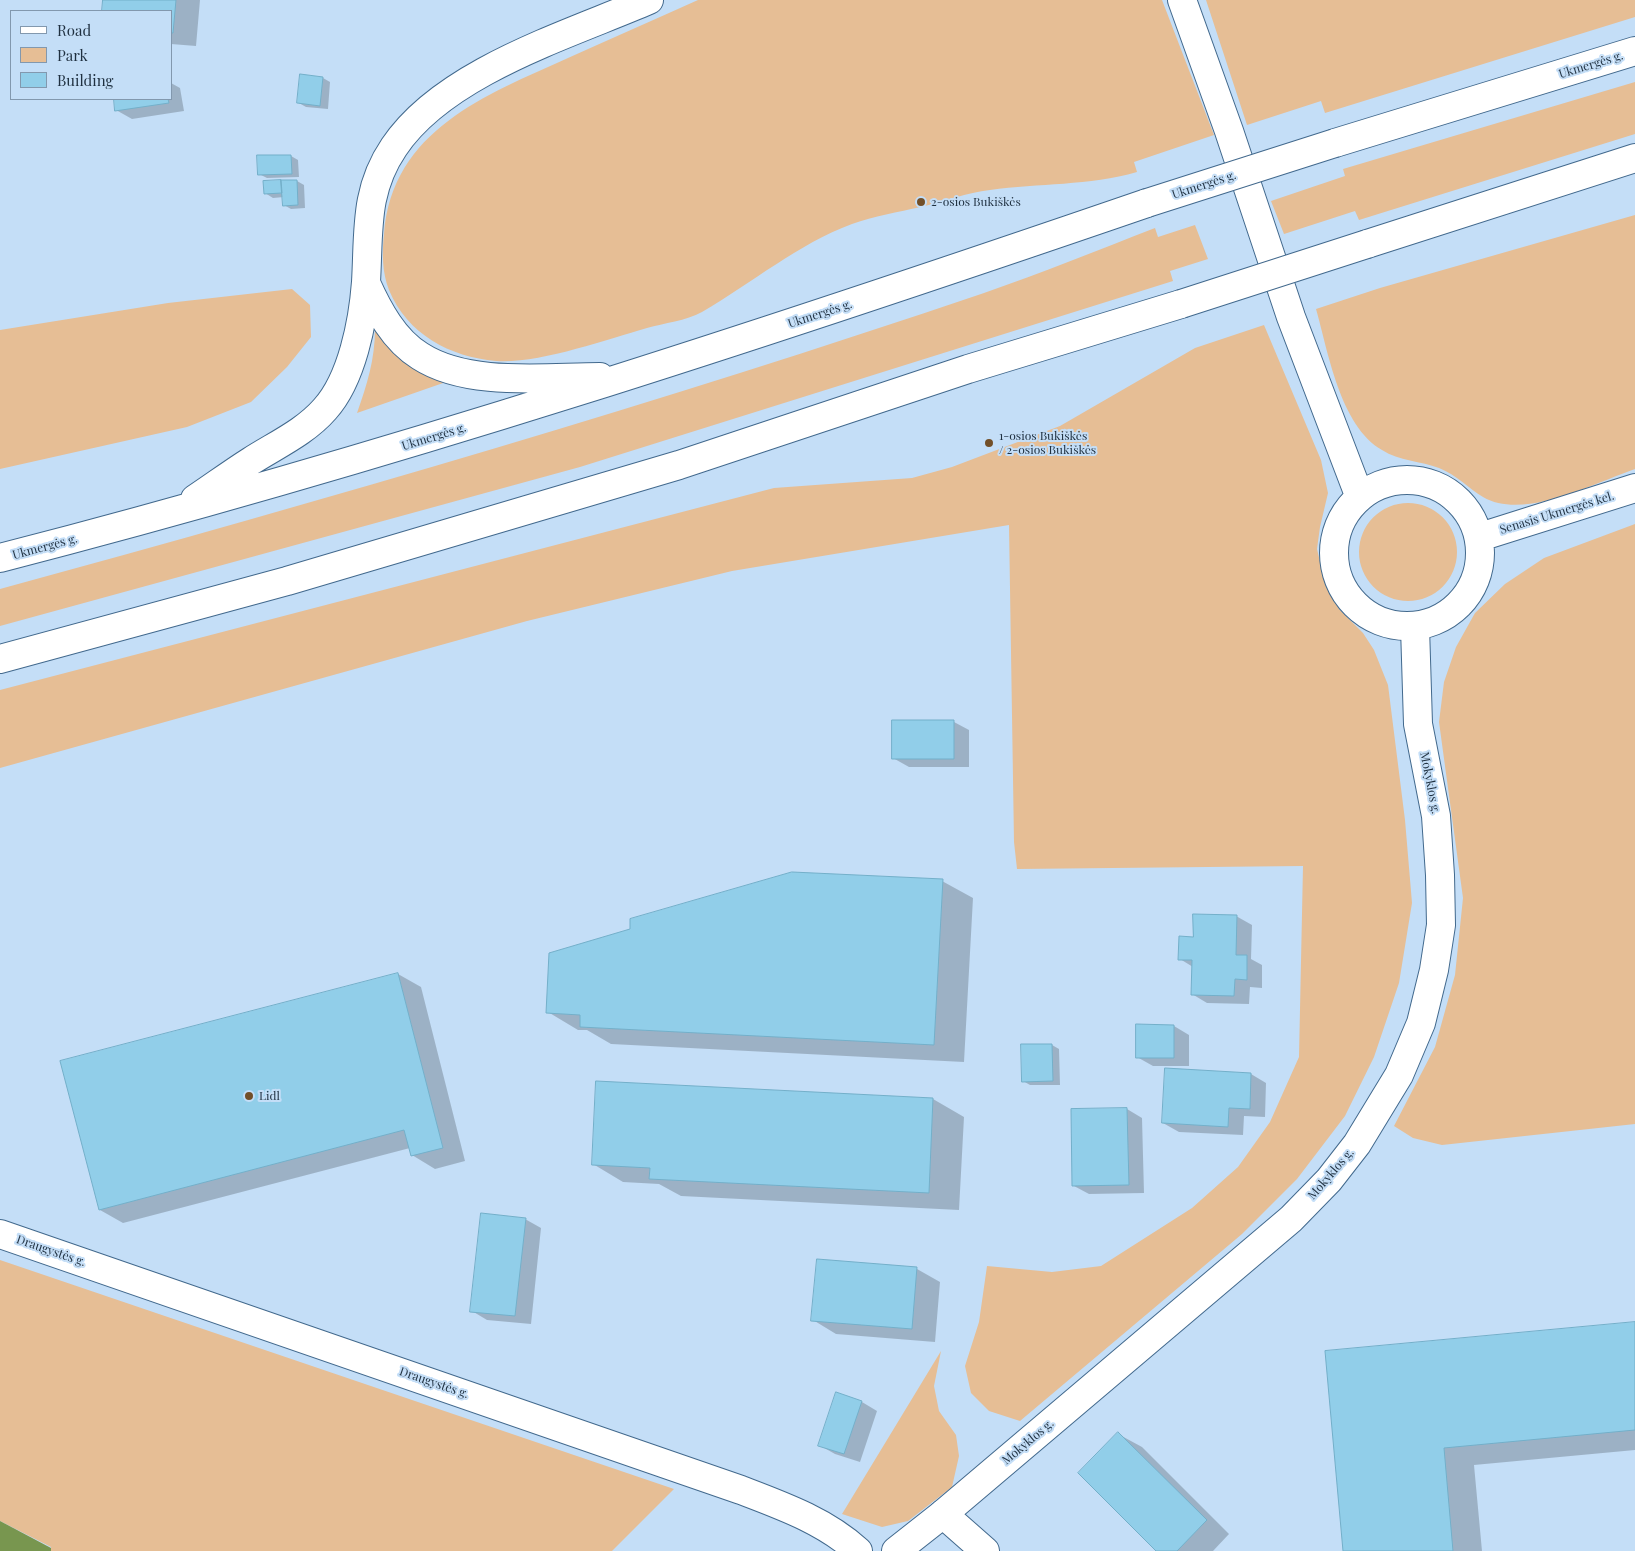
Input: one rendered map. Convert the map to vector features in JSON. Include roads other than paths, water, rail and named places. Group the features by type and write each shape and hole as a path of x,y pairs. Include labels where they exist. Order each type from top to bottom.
{"main road":[{"path":"175,513 252,460 287,440 325,410 345,380 357,336 366,284 367,221 373,191 382,168 394,146 422,116 452,91 488,69 649,0"},
{"path":"1182,0 1229,131 1291,317 1359,495"},
{"name":"Ukmergės g.","path":"0,558 175,513 409,445 626,378 1147,203 1635,51"},
{"path":"0,659 287,581 679,465 968,369 1181,304 1635,158"},
{"path":"366,284 377,307 404,343 420,357 450,369 483,377 626,378"},
{"path":"1407,479 1429,483 1450,494 1468,511 1480,537 1479,559 1473,585 1458,604 1438,619 1415,627 1394,627 1374,620 1357,608 1344,592 1337,572 1336,551 1339,529 1348,510 1359,495 1382,483 1407,479"},
{"name":"Senasis Ukmergės kel.","path":"1480,537 1635,488"},
{"name":"Mokyklos g.","path":"896,1551 943,1514 1291,1219 1329,1180 1357,1144 1399,1075 1421,1023 1434,970 1441,925 1436,816 1418,724 1415,627"},
{"name":"Draugystės g.","path":"0,1234 741,1490 800,1513 840,1536 858,1551"},
{"path":"943,1514 985,1551"}],"place":[{"name":"2-osios Bukiškės","path":"921,202"},
{"name":"1-osios Bukiškės / 2-osios Bukiškės","path":"989,443"},
{"name":"Lidl","path":"249,1096"}]}
